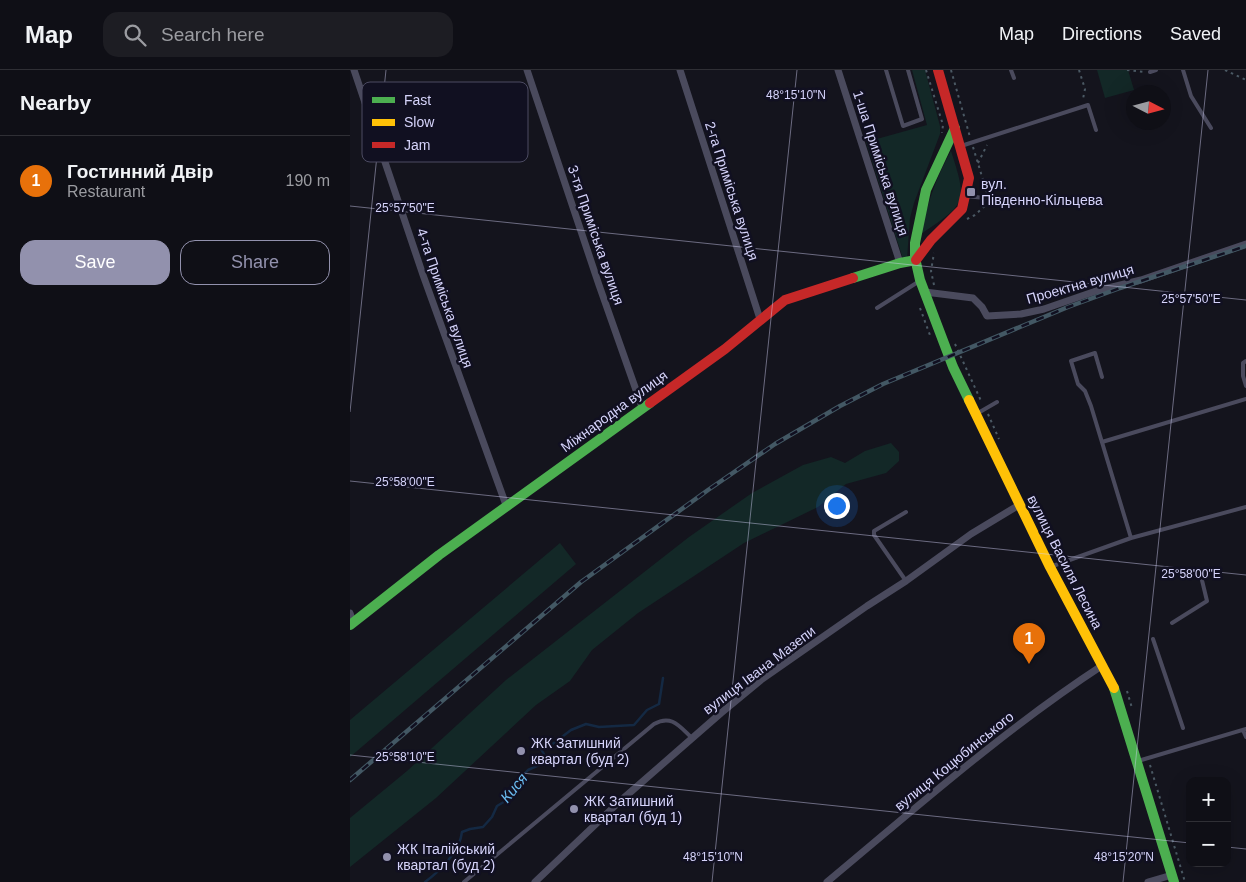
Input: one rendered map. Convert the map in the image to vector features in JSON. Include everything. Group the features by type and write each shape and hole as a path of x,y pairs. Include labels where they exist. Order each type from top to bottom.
{"street":[{"name":"4-та Приміська вулиця","path":"354,70 362,94"},
{"name":"3-тя Приміська вулиця","path":"527,70 642,407"},
{"name":"2-га Приміська вулиця","path":"680,70 760,319"},
{"name":"1-ша Приміська вулиця","path":"838,70 900,263"},
{"path":"916,260 931,240 962,210 969,178 938,70"},
{"name":"вулиця Василя Лесина","path":"955,128 926,190 915,243 920,280 952,367 1050,567 1117,693 1143,759 1173,880"},
{"name":"4-та Приміська вулиця","path":"385,162 426,284 506,505"},
{"name":"Проектна вулиця","path":"925,292 973,298 982,307 987,316 1021,314 1044,309 1096,291 1142,280 1246,244"},
{"name":"Міжнародна вулиця","path":"351,620 439,554 498,513 506,505 725,349 785,300 900,263 916,260"},
{"name":"вулиця Івана Мазепи","path":"535,882 618,803 761,680 971,534 1019,505"},
{"name":"вулиця Коцюбинського","path":"827,882 1004,735 1065,690 1103,665"},
{"path":"1148,882 1173,880"}],"lane":[{"path":"886,70 902,126 922,119 908,70"},
{"path":"1011,70 1014,78"},
{"path":"1150,72 1156,70"},
{"path":"1183,70 1191,96 1211,128"},
{"path":"961,146 1088,105 1096,130"},
{"path":"966,196 994,199"},
{"path":"877,308 920,280"},
{"path":"1102,377 1095,353 1070,360 1078,384 1085,391 1091,406 1131,538"},
{"path":"1246,361 1243,363 1242,376 1246,386"},
{"path":"1102,442 1246,399"},
{"path":"975,414 998,402"},
{"path":"1050,567 1131,538 1246,507"},
{"path":"906,512 874,532 874,535 906,581"},
{"path":"1172,623 1208,601 1200,572"},
{"path":"1153,639 1183,728"},
{"path":"464,882 654,724 662,720 673,721 692,738"},
{"path":"1143,759 1245,729 1246,737"}],"path":[{"path":"951,70 989,199 987,204 974,215 962,220"},
{"path":"1080,70 1085,89 1080,107"},
{"path":"1127,70 1150,72"},
{"path":"1225,70 1246,80"},
{"path":"978,163 991,136"},
{"path":"936,247 931,271 933,285 937,293"},
{"path":"952,336 1002,444"},
{"path":"1124,686 1132,708"},
{"path":"1143,759 1185,882"}],"green space":[{"path":"912,70 925,70 940,126 940,134 914,203 910,218 907,259 903,259 866,142 927,125"},
{"path":"1097,70 1128,70 1132,85 1126,85 1126,92 1105,98"},
{"path":"951,151 960,182 961,192 959,201 947,216 921,234 933,191"},
{"path":"891,443 899,452 899,461 886,473 846,484 818,507 744,543 638,613 592,650 570,681 536,705 436,798 350,867 350,818 407,771 506,680 689,537 752,493 803,465 831,457 845,463 865,451"},
{"path":"560,543 576,564 350,757 350,720"}],"waterway":[{"name":"Кися","path":"425,882 443,866 453,853 462,832 483,827 492,817 497,806 507,800 514,785 528,770 539,765 545,756 537,742 550,746 571,730 586,724 599,727 634,725 647,710 659,704 663,678"}],"railway":[{"path":"350,780 581,582 775,444 840,406 883,384 1068,307 1246,246"}],"traffic: fast":[{"path":"955,128 926,190 915,243 915,258 920,280 953,367 969,400"},
{"path":"853,278 900,263 916,260"},
{"path":"350,625 439,555 650,403"},
{"path":"1114,688 1174,882"}],"traffic: slow":[{"path":"969,400 1050,567 1114,688"}],"traffic: jam":[{"path":"916,260 931,240 962,209 969,178 938,70"},
{"path":"650,403 725,349 785,300 853,278"}],"place":[{"name":"вул. Південно-Кільцева","path":"971,192"},
{"name":"Гостинний Двір","path":"1029,664"},
{"name":"ЖК Затишний квартал (буд 2)","path":"521,751"},
{"name":"ЖК Затишний квартал (буд 1)","path":"574,809"},
{"name":"ЖК Італійський квартал (буд 2)","path":"387,857"}]}
